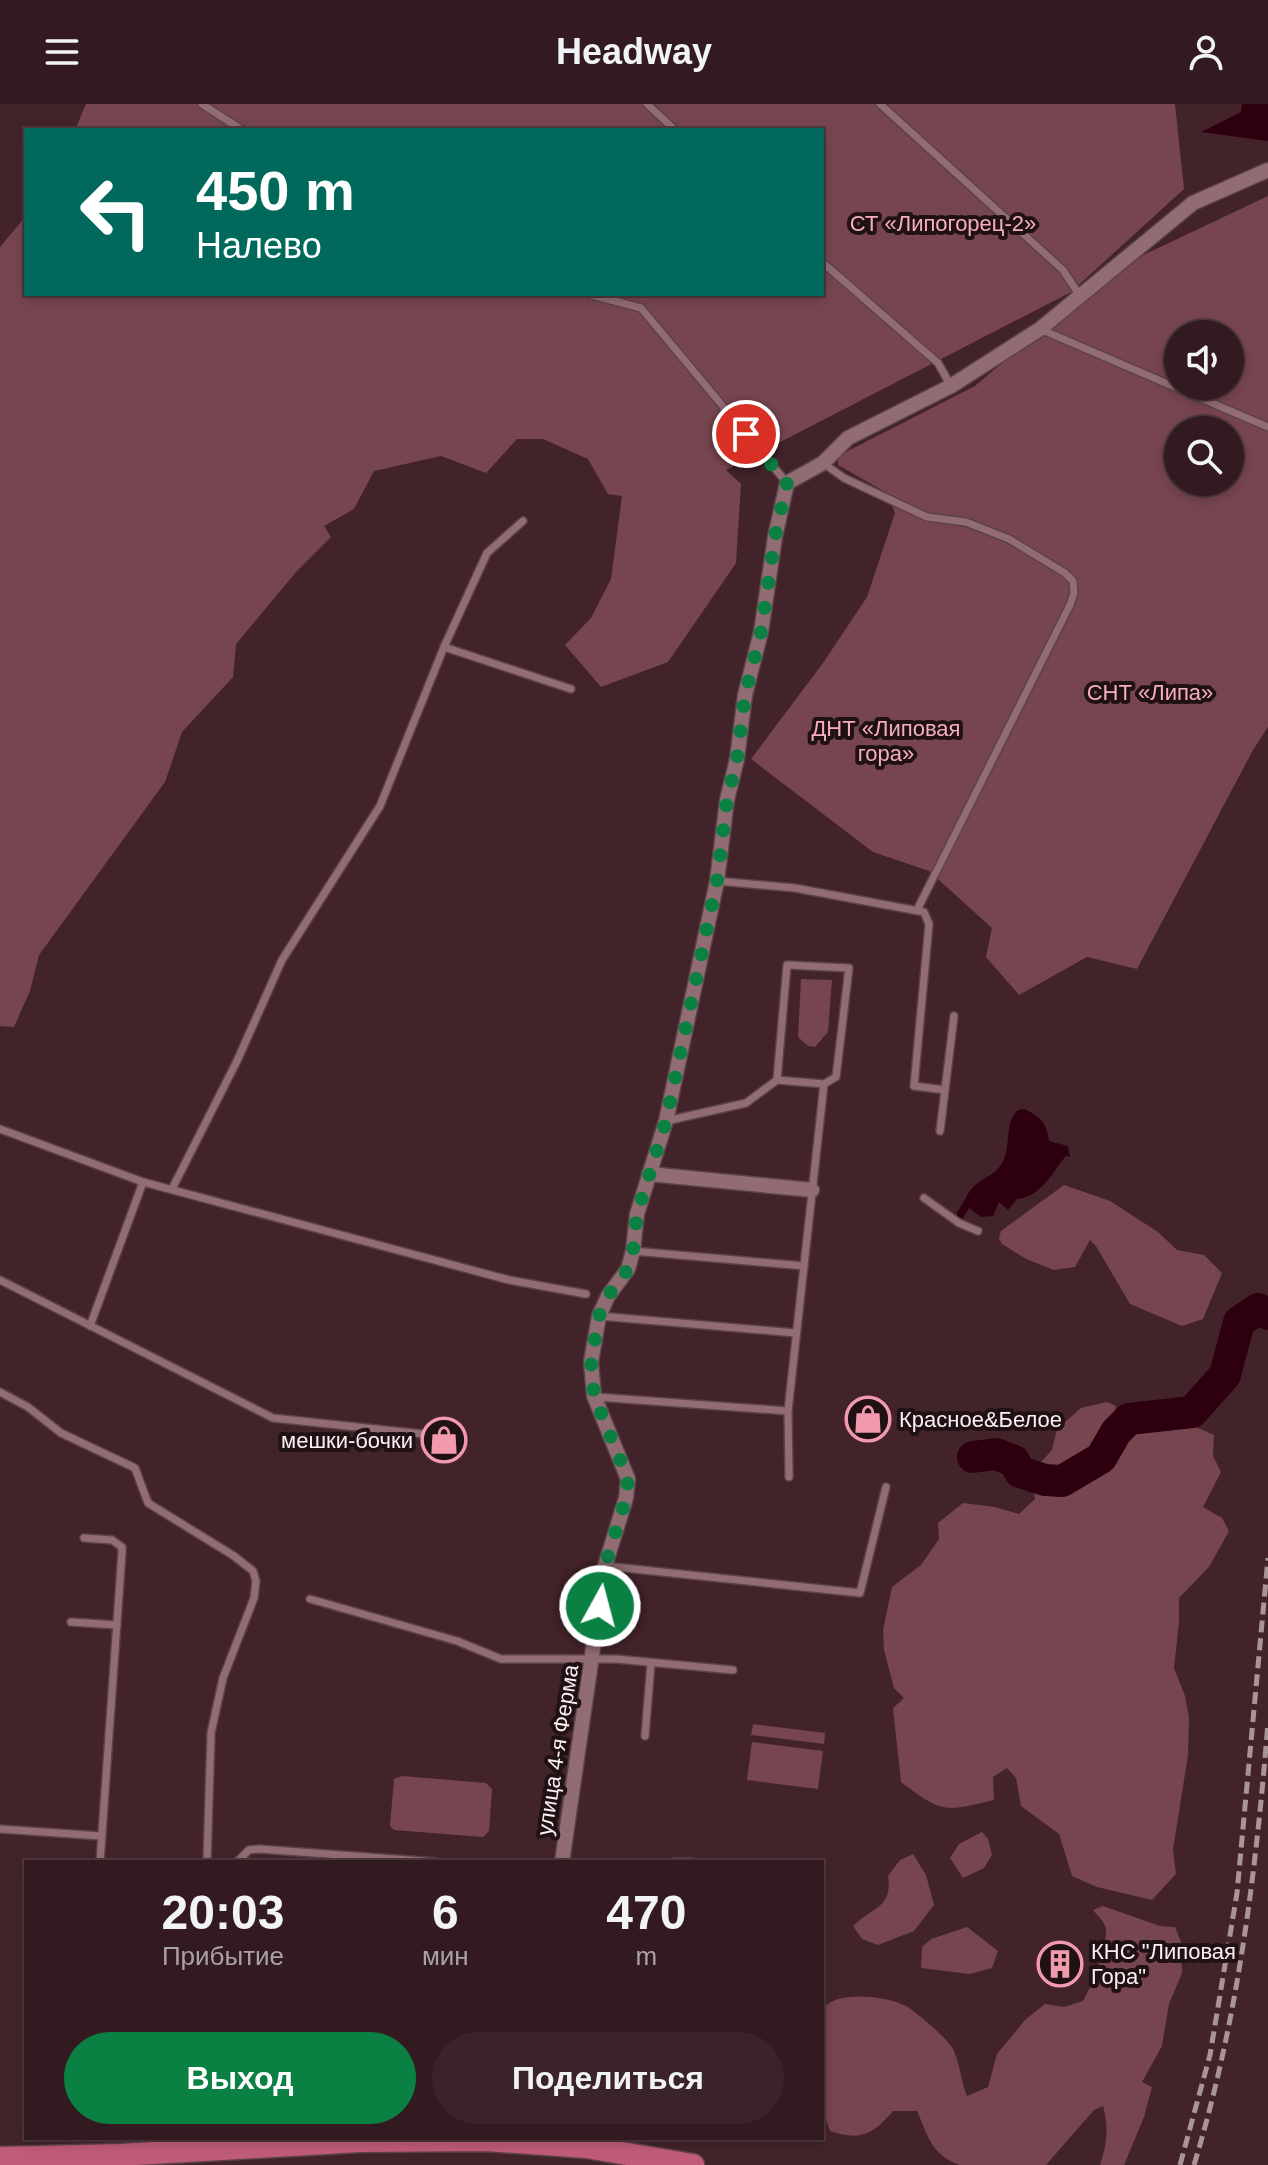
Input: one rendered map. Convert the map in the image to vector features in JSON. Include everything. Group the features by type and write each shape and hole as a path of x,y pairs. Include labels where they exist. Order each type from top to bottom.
{"main road":[{"path":"0,2158 360,2141 485,2140 586,2147 693,2165"}],"street":[{"path":"787,483 823,463 848,438 951,386 1040,329 1193,203 1268,170"},
{"name":"улица 4-я Ферма","path":"562,1860 605,1566 626,1498 628,1479 594,1396 591,1362 599,1316 608,1296 628,1269 637,1214 666,1121 717,881 745,695 761,632 775,537 787,483"},
{"path":"649,1174 812,1190"}],"lane":[{"path":"202,104 239,128"},
{"path":"647,104 673,128"},
{"path":"880,104 1063,270 1080,296"},
{"path":"824,264 938,363 951,386"},
{"path":"596,296 641,308 787,483"},
{"path":"1040,329 1268,427"},
{"path":"823,463 844,478 927,517 966,522 1009,539 1073,581 1074,593 1070,605 917,910"},
{"path":"172,1189 237,1061 282,960 380,806 444,647 487,553 523,521"},
{"path":"444,647 571,689"},
{"path":"717,881 795,888 924,912 929,924 914,1086 945,1090"},
{"path":"666,1121 746,1103 777,1080 824,1084 836,1077 849,968 787,965 777,1080"},
{"path":"940,1131 954,1016"},
{"path":"789,1477 788,1411 824,1084"},
{"path":"0,1129 143,1182 509,1280 586,1294"},
{"path":"90,1326 143,1182"},
{"path":"924,1198 959,1223 978,1231"},
{"path":"633,1251 804,1266"},
{"path":"0,1280 273,1418 451,1437"},
{"path":"599,1316 796,1333"},
{"path":"0,1392 28,1407 61,1433 135,1468 148,1503 253,1571 256,1581 254,1598 223,1678 211,1733 207,1860"},
{"path":"594,1396 788,1411"},
{"path":"605,1566 860,1593 886,1487"},
{"path":"84,1538 112,1540 122,1547 100,1860"},
{"path":"310,1599 457,1641 501,1659 616,1659 733,1670"},
{"path":"71,1622 117,1625"},
{"path":"645,1736 651,1663"},
{"path":"0,1829 101,1836"},
{"path":"239,1860 249,1850 259,1849 409,1860"}],"green space":[{"name":"СТ «Липогорец-2»","path":"86,104 1175,104 1184,189 1071,292 726,470 741,484 736,563 668,662 601,687 565,645 591,618 611,579 622,496 608,494 588,459 543,439 517,439 486,473 441,456 374,471 354,509 324,526 331,537 297,571 236,644 233,677 182,732 165,782 39,955 30,991 14,1027 0,1026 0,247 24,218 24,296 824,296 824,128 76,128"},
{"name":"СНТ «Липа»","path":"1268,196 1268,727 1137,969 1087,957 1019,995 986,957 992,928 929,871 873,852 751,759 823,663 867,597 895,513 887,493 838,465 838,456 975,386 1034,336 1135,259"},
{"path":"801,979 832,980 828,1032 815,1047 808,1046 798,1037"},
{"path":"1064,1185 1110,1201 1158,1232 1177,1250 1204,1255 1222,1273 1203,1319 1182,1326 1130,1304 1090,1240 1075,1267 1054,1270 1026,1259 1002,1244 999,1238 1001,1231"},
{"path":"1107,1402 1116,1406 1103,1446 1137,1427 1182,1421 1214,1435 1213,1456 1221,1472 1203,1507 1222,1518 1229,1531 1209,1567 1179,1598 1174,1668 1189,1717 1188,1755 1173,1850 1176,1874 1152,1900 1097,1887 1072,1876 1059,1834 1021,1806 1016,1778 1007,1768 993,1777 994,1800 964,1807 935,1804 901,1782 893,1708 904,1698 894,1688 884,1650 883,1630 892,1587 921,1565 939,1539 938,1523 963,1503 1019,1514 1035,1499 1031,1473 1052,1450 1057,1429 1081,1408"},
{"path":"753,1724 825,1733 824,1744 751,1735"},
{"path":"752,1742 823,1751 818,1789 747,1780"},
{"path":"402,1776 486,1783 492,1789 489,1831 483,1837 394,1830 390,1826 394,1779"},
{"path":"982,1832 988,1839 992,1855 984,1868 963,1878 950,1858 959,1844"},
{"path":"913,1854 926,1875 934,1905 914,1931 878,1945 862,1939 853,1926 880,1906 887,1895 888,1876 900,1860"},
{"path":"1103,1906 1160,1926 1175,1927 1181,1942 1182,1973 1169,2004 1162,2046 1142,2082 1152,2087 1144,2117 1124,2165 1100,2165 1106,2136 1103,2106 1094,2110 1046,2165 959,2165 936,2150 917,2111 893,2111 879,2126 865,2134 830,2131 824,2114 824,2008 828,2003 863,1996 908,2007 950,2044 967,2096 988,2087 997,2054 1025,2020 1045,2004 1064,2007 1083,2001 1103,1952 1106,1932 1093,1910"},
{"path":"967,1927 998,1951 992,1968 970,1974 921,1968 922,1947 931,1939"}],"shaded area":[{"path":"1242,104 1268,104 1268,141 1201,132 1241,112"},
{"path":"1024,1109 1042,1121 1049,1141 1068,1146 1070,1157 1066,1156 1040,1189 1017,1199 1008,1210 999,1202 993,1216 981,1217 969,1208 961,1221 957,1218 957,1212 973,1187 999,1167 1005,1157 1013,1116"}],"waterway":[{"path":"973,1457 996,1454 1014,1461 1020,1472 1045,1480 1062,1481 1101,1458 1116,1432 1129,1419 1192,1412 1225,1375 1239,1322 1258,1309 1268,1314"}],"railway":[{"path":"1180,2165 1210,2055 1237,1893 1268,1558"},
{"path":"1194,2165 1234,2001 1258,1834 1268,1722"}],"place":[{"name":"Красное&Белое","path":"868,1419"},
{"name":"мешки-бочки","path":"444,1440"},
{"name":"КНС \"Липовая Гора\"","path":"1060,1964"}],"route":[{"path":"600,1606 605,1566 626,1498 628,1479 594,1396 591,1362 599,1316 608,1296 628,1269 637,1214 666,1121 717,881 745,695 761,632 775,537 787,483 746,434"}],"park label":[{"name":"ДНТ «Липовая гора»","path":"886,740"}]}
